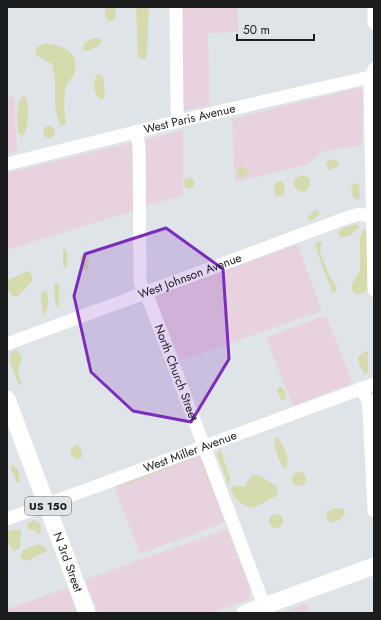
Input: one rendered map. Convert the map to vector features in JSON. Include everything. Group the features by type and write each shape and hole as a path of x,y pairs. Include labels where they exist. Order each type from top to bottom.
{"main road":[{"name":"N 3rd Street","path":"7,399 87,613"},
{"path":"245,613 266,609 374,566"}],"street":[{"path":"176,7 177,110 179,121"},
{"path":"374,7 374,23"},
{"path":"373,73 370,95 374,290"},
{"name":"West Paris Avenue","path":"7,164 373,73"},
{"name":"North Church Street","path":"136,131 139,146 140,283 150,303 266,609"},
{"name":"West Johnson Avenue","path":"7,344 346,218 359,214 373,217"},
{"name":"West Miller Avenue","path":"7,519 374,384"},
{"path":"361,388 365,394 369,410 374,511"}],"highlighted area":[{"path":"166,228 223,269 229,359 191,422 133,411 91,372 74,296 85,254"}],"shaded area":[{"path":"180,7 237,7 238,32 208,33 209,105 183,111"},
{"path":"362,88 363,92 362,146 329,150 322,152 307,165 235,182 232,119"},
{"path":"14,96 17,151 7,154 7,99"},
{"path":"183,130 183,196 144,206 144,140"},
{"path":"131,143 133,144 133,211 7,250 7,173"},
{"path":"295,245 298,246 320,306 321,310 319,312 185,359 180,359 156,300 157,295"},
{"path":"320,317 327,318 352,380 348,385 293,406 266,338"},
{"path":"198,455 201,458 225,522 140,554 114,486"},
{"path":"227,529 229,530 250,586 250,595 247,600 212,613 98,613 86,582 87,579"},
{"path":"66,588 69,590 77,613 7,613 7,609"},
{"path":"306,603 310,613 282,613"}],"green space":[{"path":"105,7 116,7 115,20 109,21 105,16"},
{"path":"136,7 149,7 147,53 145,60 138,57"},
{"path":"96,38 101,39 101,43 98,46 88,51 83,50 87,41"},
{"path":"44,44 62,47 71,53 74,58 75,71 67,85 64,96 66,124 61,126 56,111 55,80 52,64 36,55 36,48"},
{"path":"97,74 103,76 105,96 102,100 95,92 94,88 94,81"},
{"path":"25,96 28,105 28,116 27,127 23,136 18,133 17,113 20,98"},
{"path":"49,126 53,128 55,132 53,136 49,138 45,136 43,132 45,128"},
{"path":"335,159 340,163 337,167 329,170 326,165 328,161"},
{"path":"242,166 246,168 248,172 246,176 242,178 238,176 236,172 238,168"},
{"path":"302,175 310,178 309,186 306,191 300,191 294,186 294,179"},
{"path":"189,177 193,179 195,183 193,187 189,189 185,187 183,183 185,179"},
{"path":"282,181 285,188 284,194 277,197 274,191 274,186 276,182"},
{"path":"354,183 359,184 360,198 356,200 353,197 351,189"},
{"path":"318,210 320,214 310,221 307,218 314,211"},
{"path":"355,224 360,226 351,235 341,238 338,232 341,229"},
{"path":"364,229 368,231 368,291 357,295 352,291 352,284 360,271 360,237"},
{"path":"317,241 322,242 320,250 321,255 330,277 337,287 335,293 332,292 316,249 315,244"},
{"path":"66,249 68,256 66,268 63,266 63,250"},
{"path":"82,255 88,255 89,265 87,271 83,270 80,259"},
{"path":"28,271 32,275 32,281 18,296 13,296 7,289 8,280"},
{"path":"55,283 59,283 59,309 54,297"},
{"path":"42,291 47,291 48,301 47,310 43,315 41,296"},
{"path":"17,350 22,357 18,369 21,384 19,385 9,360 11,352"},
{"path":"365,351 368,352 368,372 365,375 359,364 358,357"},
{"path":"280,386 285,391 286,399 281,400 277,390"},
{"path":"278,437 288,461 285,469 279,459 275,447 274,439"},
{"path":"75,445 79,446 82,452 82,457 77,460 72,456 70,450"},
{"path":"219,449 230,478 228,484 217,455"},
{"path":"194,458 119,487 118,486 189,459"},
{"path":"201,462 202,462 223,519"},
{"path":"12,464 18,470 20,481 17,483 11,469"},
{"path":"296,472 302,472 306,476 306,482 302,486 296,486 292,482 292,476"},
{"path":"253,475 259,476 277,486 278,495 253,508 236,499 231,488 234,485 245,487 248,480"},
{"path":"335,508 344,509 345,514 340,520 331,523 327,519 326,512"},
{"path":"276,514 281,516 283,521 281,526 276,528 271,526 269,521 271,516"},
{"path":"34,520 40,524 41,532 38,534 34,530 28,529 28,523"},
{"path":"21,529 20,548 14,551 8,542 7,531"},
{"path":"38,544 45,547 47,551 27,561 20,558 23,550"}]}
